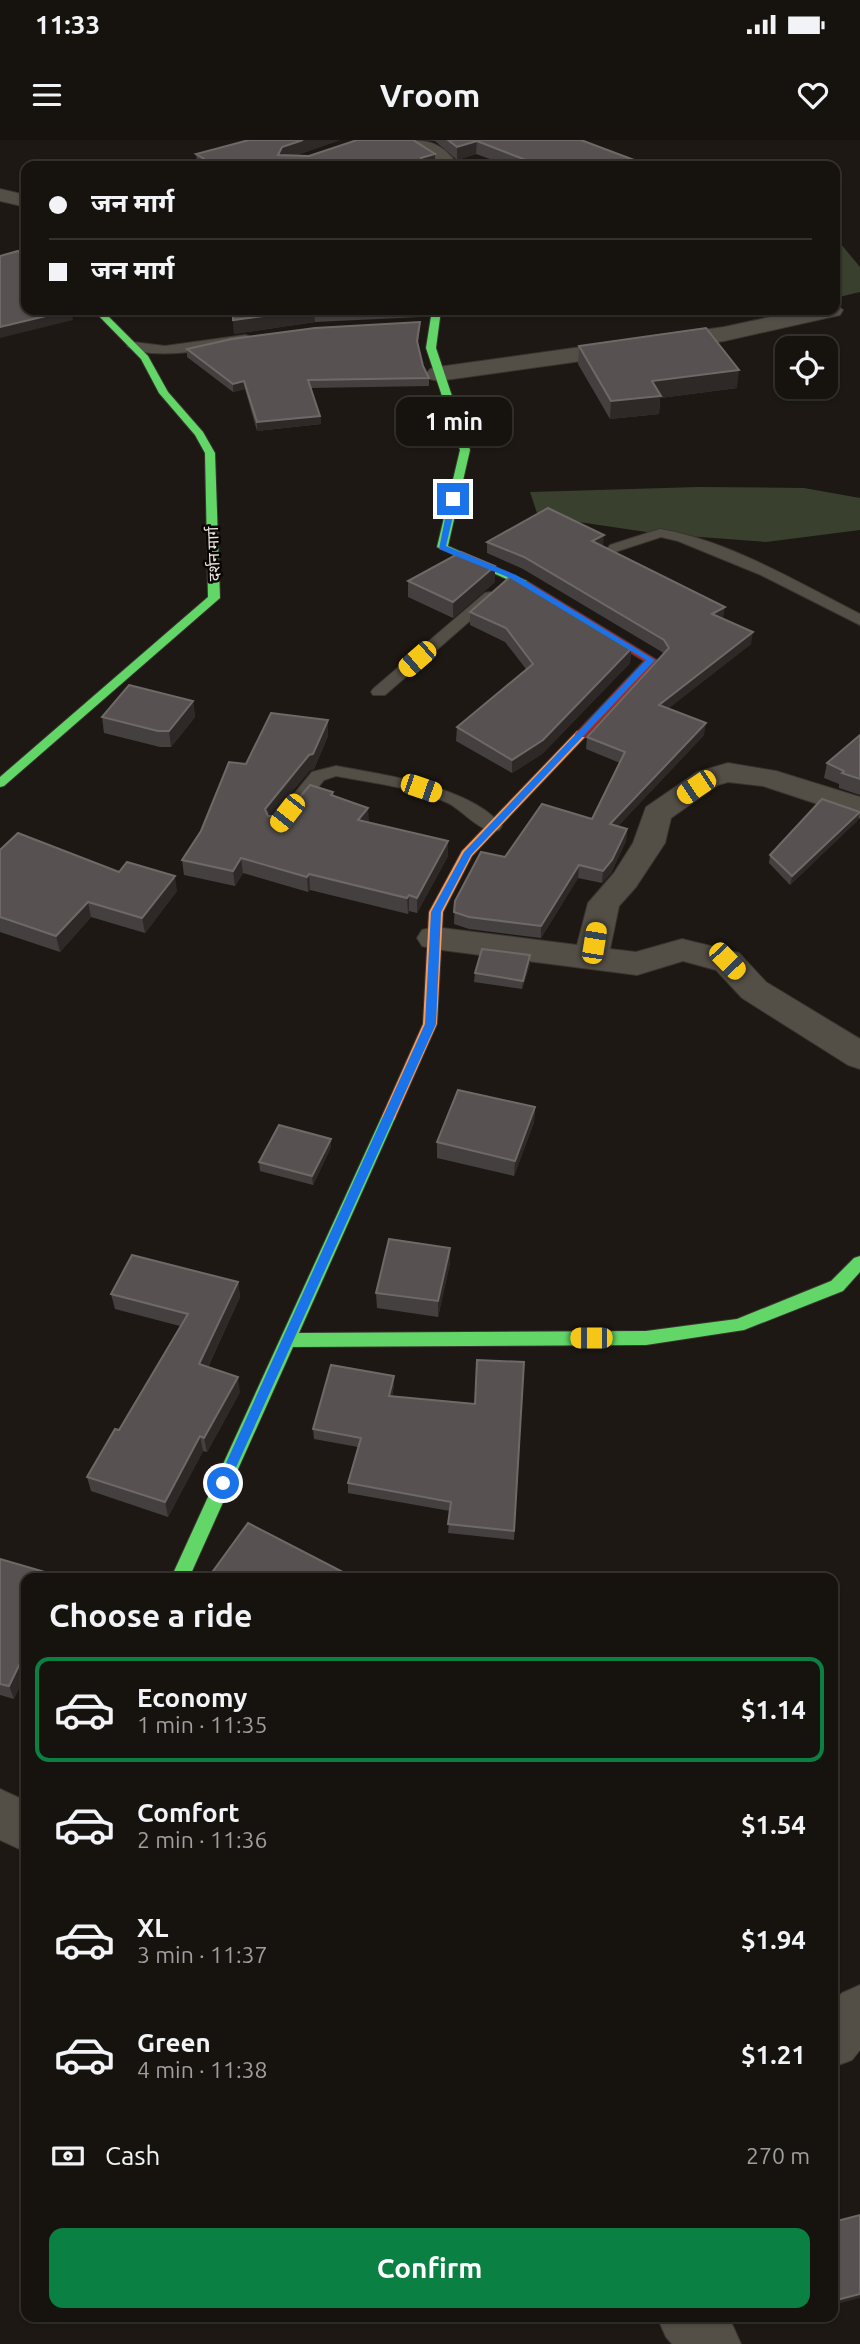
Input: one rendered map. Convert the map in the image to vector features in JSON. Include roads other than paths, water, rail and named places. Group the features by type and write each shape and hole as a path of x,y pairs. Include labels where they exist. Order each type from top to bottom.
{"street":[{"path":"411,140 435,151 444,161"},
{"path":"0,195 21,200"},
{"name":"दर्शन मार्ग","path":"0,783 214,598 210,453 199,434 164,393 145,358 102,315"},
{"path":"438,374 724,334 807,315"},
{"path":"182,1573 430,1024 436,912 467,854 651,660 513,577 442,547 465,450 431,348 430,319"},
{"path":"592,958 604,903 625,880 649,843 657,814 716,774 743,773 772,779 860,808"},
{"path":"434,937 637,964 681,950 727,961 754,989 860,1056"},
{"path":"288,1340 646,1338 738,1325 837,1286 860,1262"},
{"path":"0,1813 21,1825"},
{"path":"838,2035 860,2011"},
{"path":"691,2322 712,2344"}],"lane":[{"path":"133,345 165,350 260,336"},
{"path":"615,548 660,533 682,537 777,577 860,620"},
{"path":"379,692 513,577"},
{"path":"276,826 318,776 335,771 421,788 456,800 493,827"}]}
